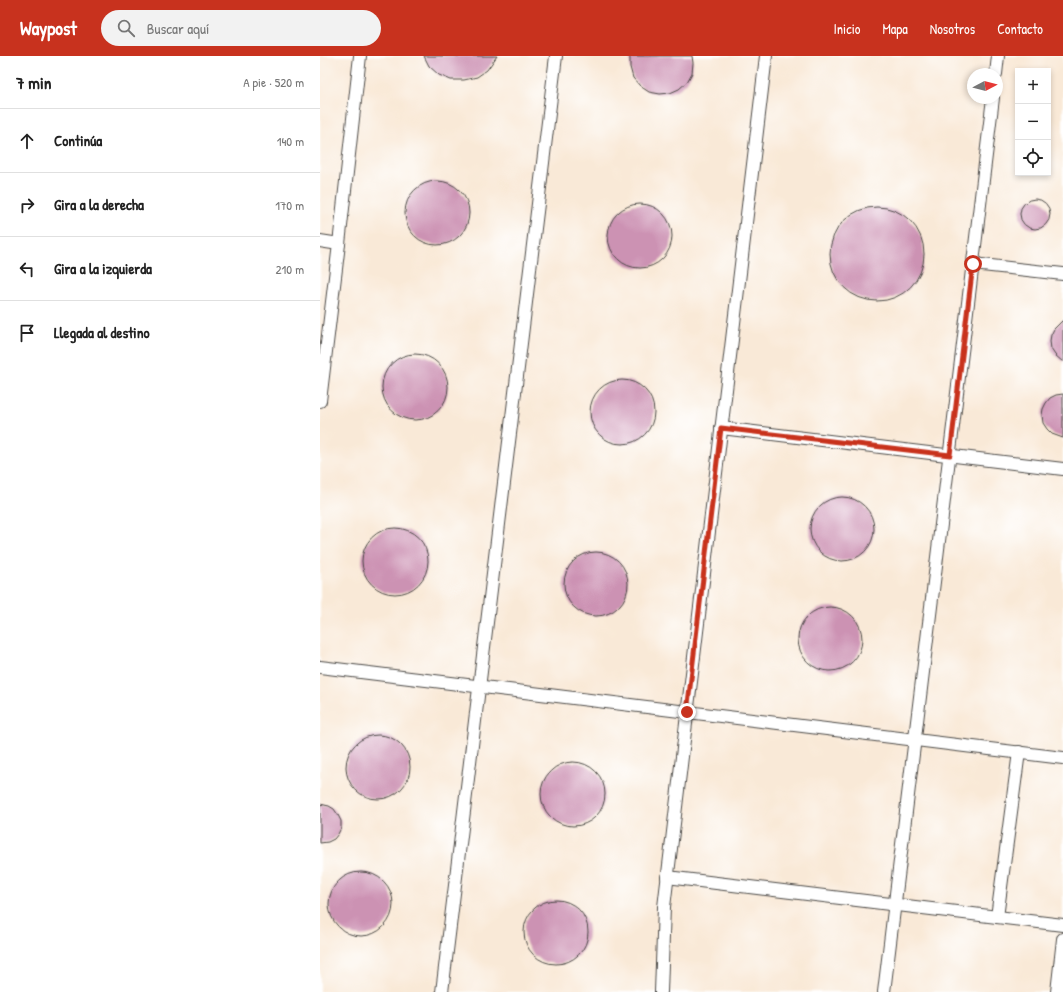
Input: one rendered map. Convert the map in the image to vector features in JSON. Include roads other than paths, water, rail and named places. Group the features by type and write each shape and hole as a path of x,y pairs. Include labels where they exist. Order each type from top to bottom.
{"lane":[{"path":"320,401 360,56"},
{"path":"442,992 556,56"},
{"path":"661,992 663,922 667,877 766,56"},
{"path":"997,68 998,56"},
{"path":"884,992 992,104"},
{"path":"320,241 339,244"},
{"path":"973,264 1063,274"},
{"path":"721,428 1063,469"},
{"path":"320,667 1063,758"},
{"path":"997,917 1019,752"},
{"path":"667,877 1063,925"},
{"path":"1057,992 1063,939"}]}
